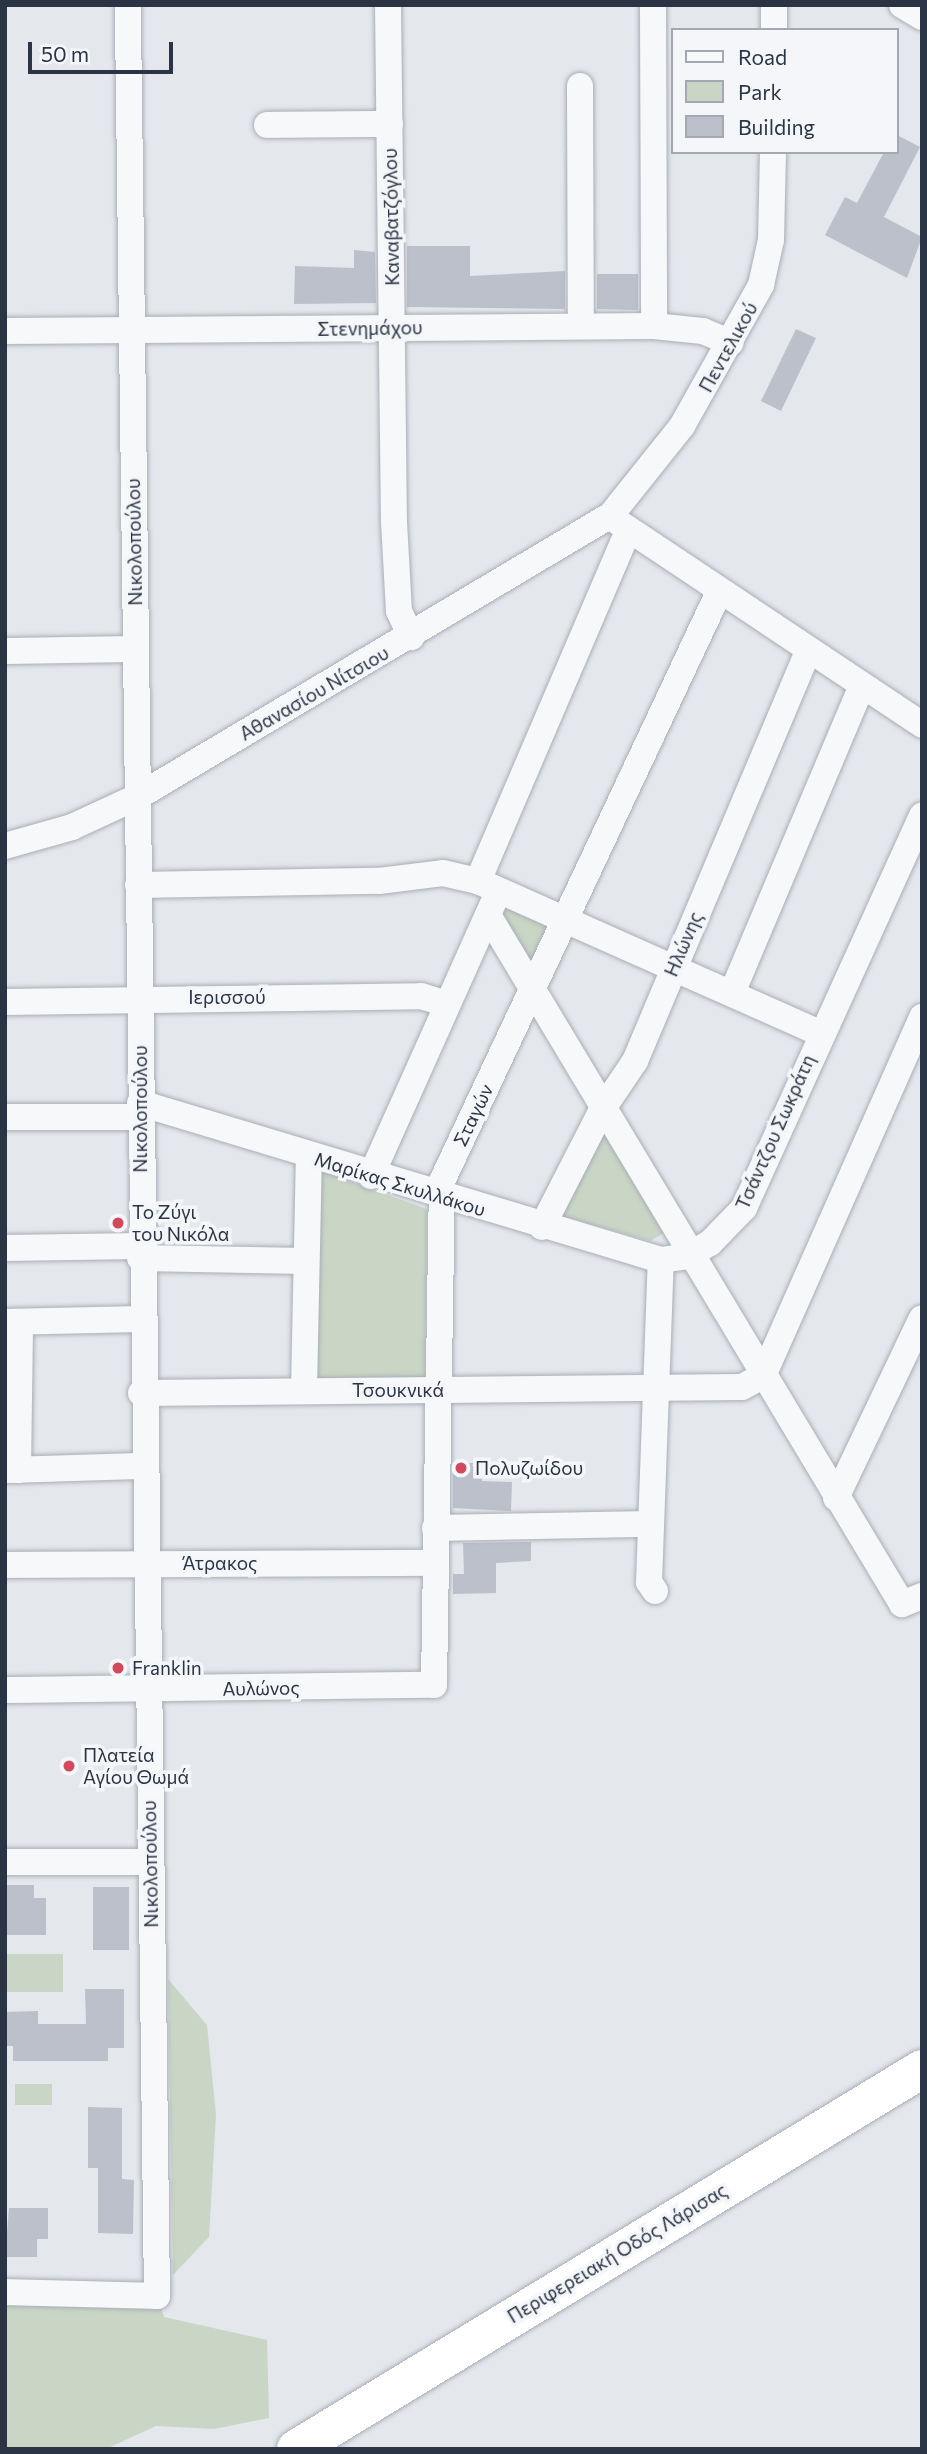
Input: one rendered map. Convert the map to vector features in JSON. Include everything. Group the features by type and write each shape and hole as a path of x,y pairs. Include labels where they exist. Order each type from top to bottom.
{"highway":[{"name":"Περιφερειακή Οδός Λάρισας","path":"298,2445 922,2069"}],"street":[{"name":"Νικολοπούλου","path":"5,2292 157,2296 143,1563 128,5"},
{"name":"Καναβατζόγλου","path":"388,5 395,534 399,611 411,637"},
{"path":"653,5 654,326"},
{"path":"774,5 774,28"},
{"path":"902,5 922,17"},
{"path":"580,86 581,327"},
{"path":"267,125 390,124"},
{"name":"Πεντελικού","path":"370,1176 447,1004 488,896 619,524 731,343 770,253 773,154"},
{"name":"Στενημάχου","path":"5,331 654,326 703,331 731,343"},
{"path":"619,524 861,687 922,724"},
{"name":"Αθανασίου Νίτσιου","path":"5,846 72,827 136,797 411,637 619,524"},
{"name":"Σταγών","path":"433,1685 438,1197 719,592"},
{"path":"5,650 135,649"},
{"name":"Ηλώνης","path":"542,1227 602,1110 635,1061 808,652"},
{"path":"732,993 861,687"},
{"name":"Τσάντζου Σωκράτη","path":"688,1256 744,1208 819,1033 922,815"},
{"path":"138,885 379,881 443,873 488,896 568,922 674,966 819,1033"},
{"path":"488,896 533,991 602,1110 901,1604 922,1596"},
{"name":"Ιερισσού","path":"5,1002 139,997 421,996 447,1004"},
{"path":"763,1376 922,1017"},
{"name":"Μαρίκας Σκυλλάκου","path":"5,1117 140,1110 309,1156 438,1197 662,1260"},
{"path":"304,1390 309,1156"},
{"path":"5,1248 306,1261"},
{"path":"655,1591 649,1581 650,1524 662,1260 688,1256"},
{"path":"836,1497 922,1318"},
{"path":"140,1319 13,1322 12,1470 142,1466"},
{"name":"Τσουκνικά","path":"141,1393 304,1390 656,1391 742,1387 763,1376"},
{"path":"435,1528 650,1524"},
{"name":"Άτρακος","path":"5,1565 434,1563"},
{"name":"Αυλώνος","path":"5,1690 433,1685"},
{"path":"5,1861 150,1862"}],"green space":[{"path":"512,903 559,925 536,970 501,913"},
{"path":"606,1130 667,1231 650,1241 562,1216"},
{"path":"320,1171 427,1209 425,1377 418,1384 311,1383"},
{"path":"5,1954 63,1954 63,1992 5,1992"},
{"path":"168,1979 207,2025 216,2115 209,2237 173,2275"},
{"path":"15,2084 52,2084 52,2105 15,2105"},
{"path":"5,2305 161,2306 164,2317 267,2340 269,2418 214,2429 156,2426 106,2449 5,2449"}],"building":[{"path":"899,136 920,147 884,217 922,237 907,278 825,235 845,197 857,203 883,154 899,154"},
{"path":"407,246 470,246 470,276 565,271 565,309 407,307"},
{"path":"354,250 375,252 376,303 294,304 295,266 354,268"},
{"path":"597,274 638,274 638,310 597,309"},
{"path":"796,329 816,338 781,411 761,401"},
{"path":"453,1463 482,1463 482,1481 512,1482 511,1511 453,1508"},
{"path":"531,1542 531,1561 496,1563 496,1593 453,1594 453,1574 464,1574 463,1543"},
{"path":"5,1885 34,1885 34,1898 46,1898 46,1935 5,1935"},
{"path":"93,1887 129,1887 129,1950 93,1950"},
{"path":"85,1989 124,1989 124,2048 108,2048 108,2061 13,2061 13,2046 5,2046 5,2012 38,2011 38,2024 86,2024"},
{"path":"88,2107 122,2108 122,2179 134,2180 133,2234 98,2233 98,2168 88,2168"},
{"path":"9,2208 48,2208 48,2239 37,2239 37,2257 5,2257"}],"place":[{"name":"Το Ζύγι του Νικόλα","path":"118,1223"},
{"name":"Πολυζωίδου","path":"461,1468"},
{"name":"Franklin","path":"118,1668"},
{"name":"Πλατεία Αγίου Θωμά","path":"69,1766"}]}
